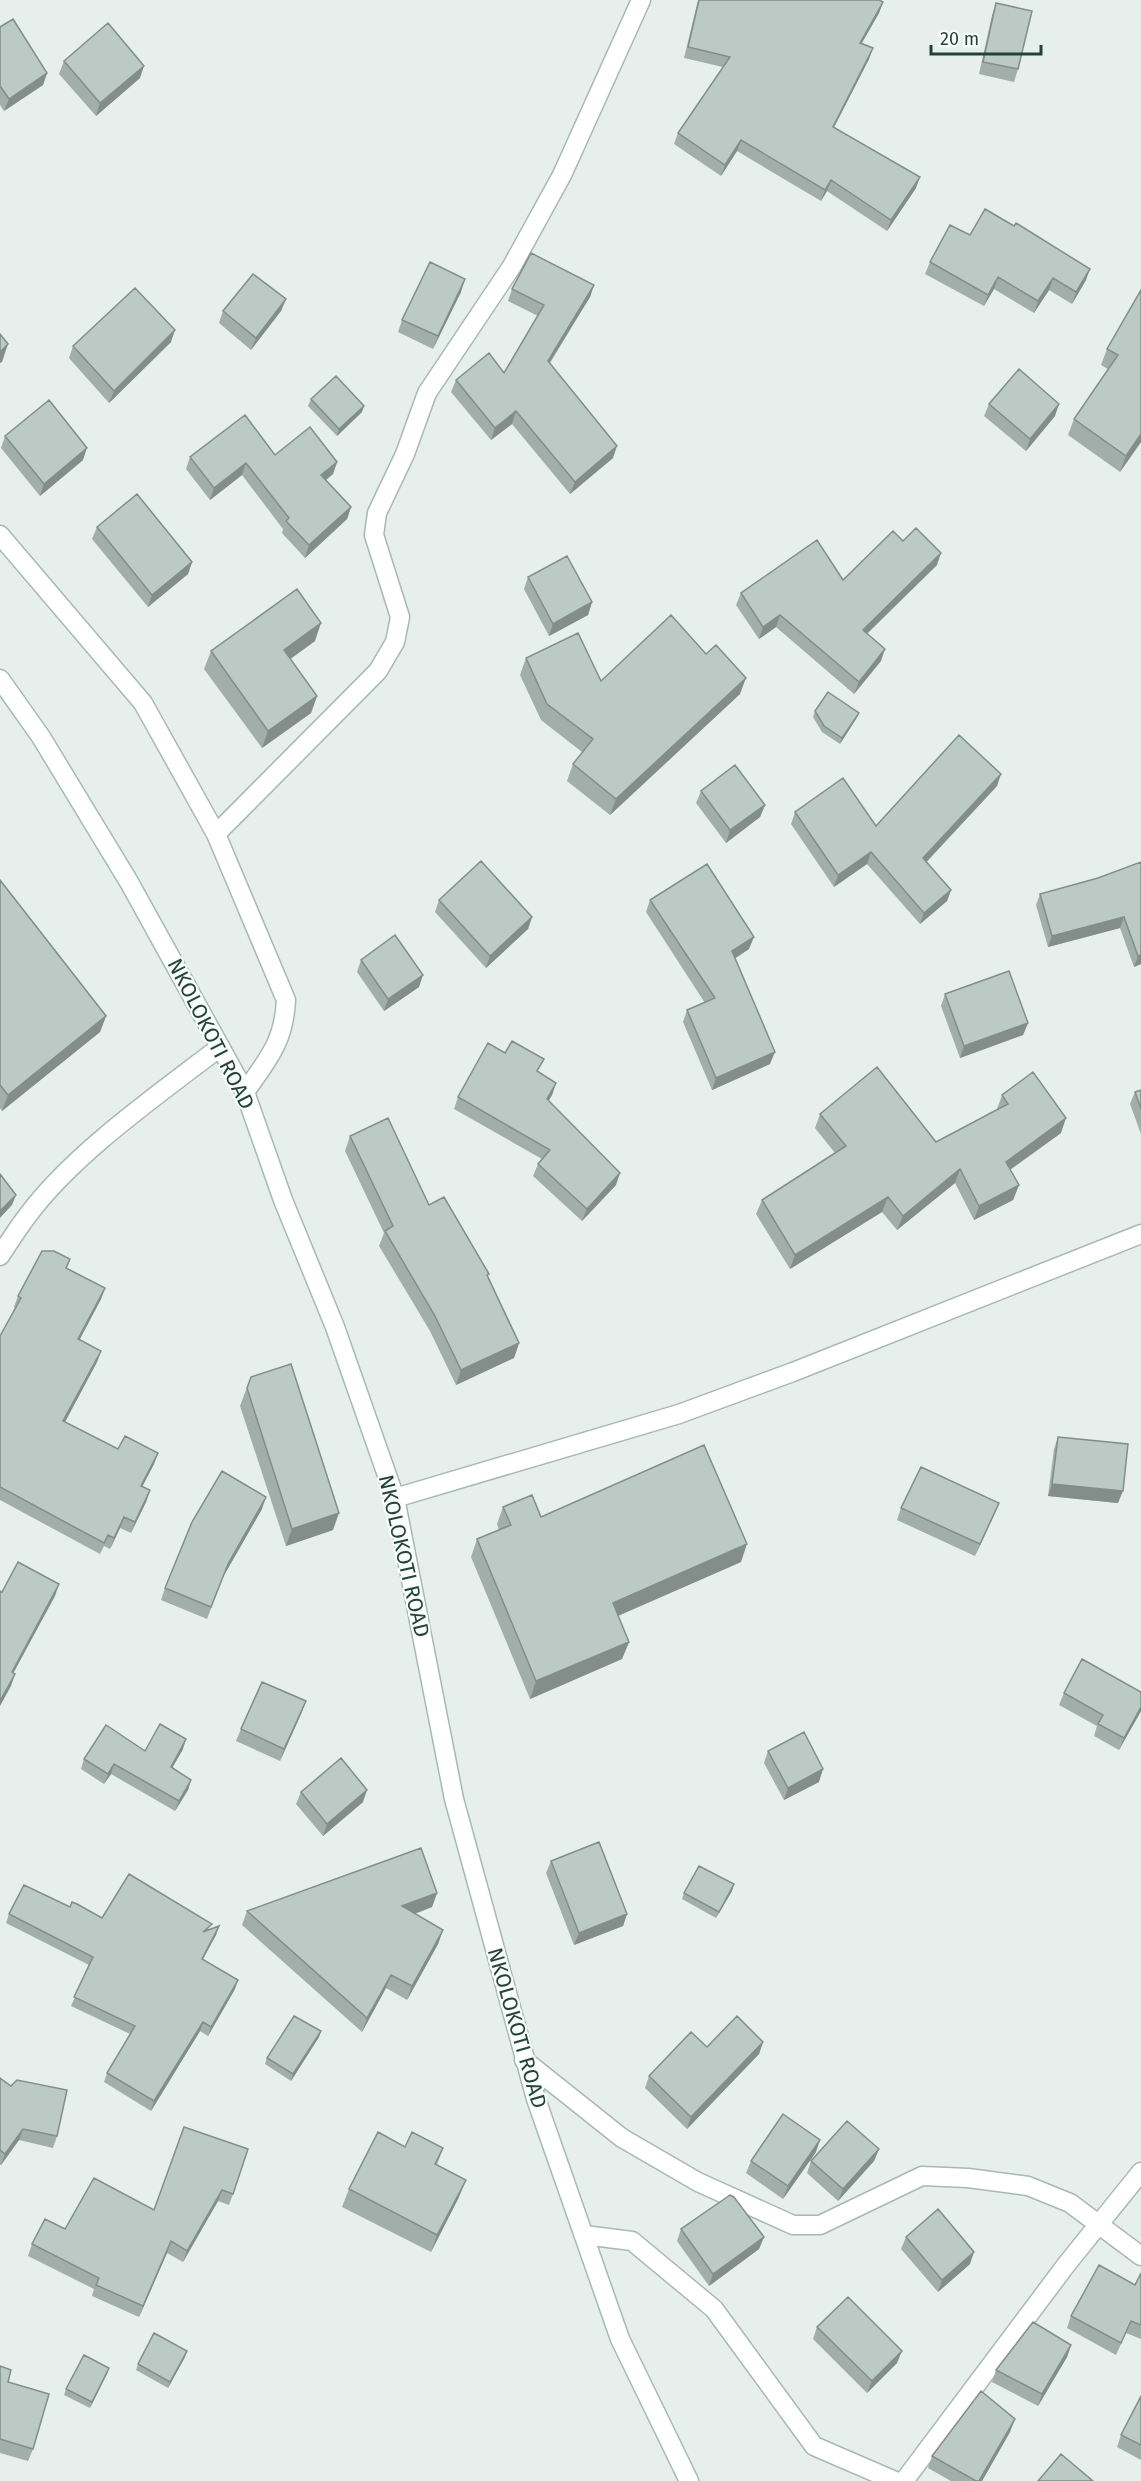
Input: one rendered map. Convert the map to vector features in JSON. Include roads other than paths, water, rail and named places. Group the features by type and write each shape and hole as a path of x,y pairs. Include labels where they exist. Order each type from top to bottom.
{"street":[{"path":"216,834 378,670 395,642 400,617 374,535 377,513 405,454 427,393 512,266 562,175 640,0"},
{"path":"0,535 143,703 216,834 286,1000 284,1028 268,1058 245,1092"},
{"name":"NKOLOKOTI ROAD","path":"0,679 41,737 129,882 245,1092 283,1200 335,1327 395,1498 454,1799 524,2060 620,2338 689,2481"},
{"path":"0,1256 29,1213 74,1166 150,1100 220,1047"},
{"path":"395,1498 679,1414 793,1372 1141,1234"},
{"path":"524,2060 622,2138 698,2182 793,2225 820,2225 922,2176 968,2178 1028,2186 1070,2203 1141,2256"},
{"path":"904,2481 1141,2172"},
{"path":"584,2235 632,2241 714,2309 814,2446 895,2481"}]}
